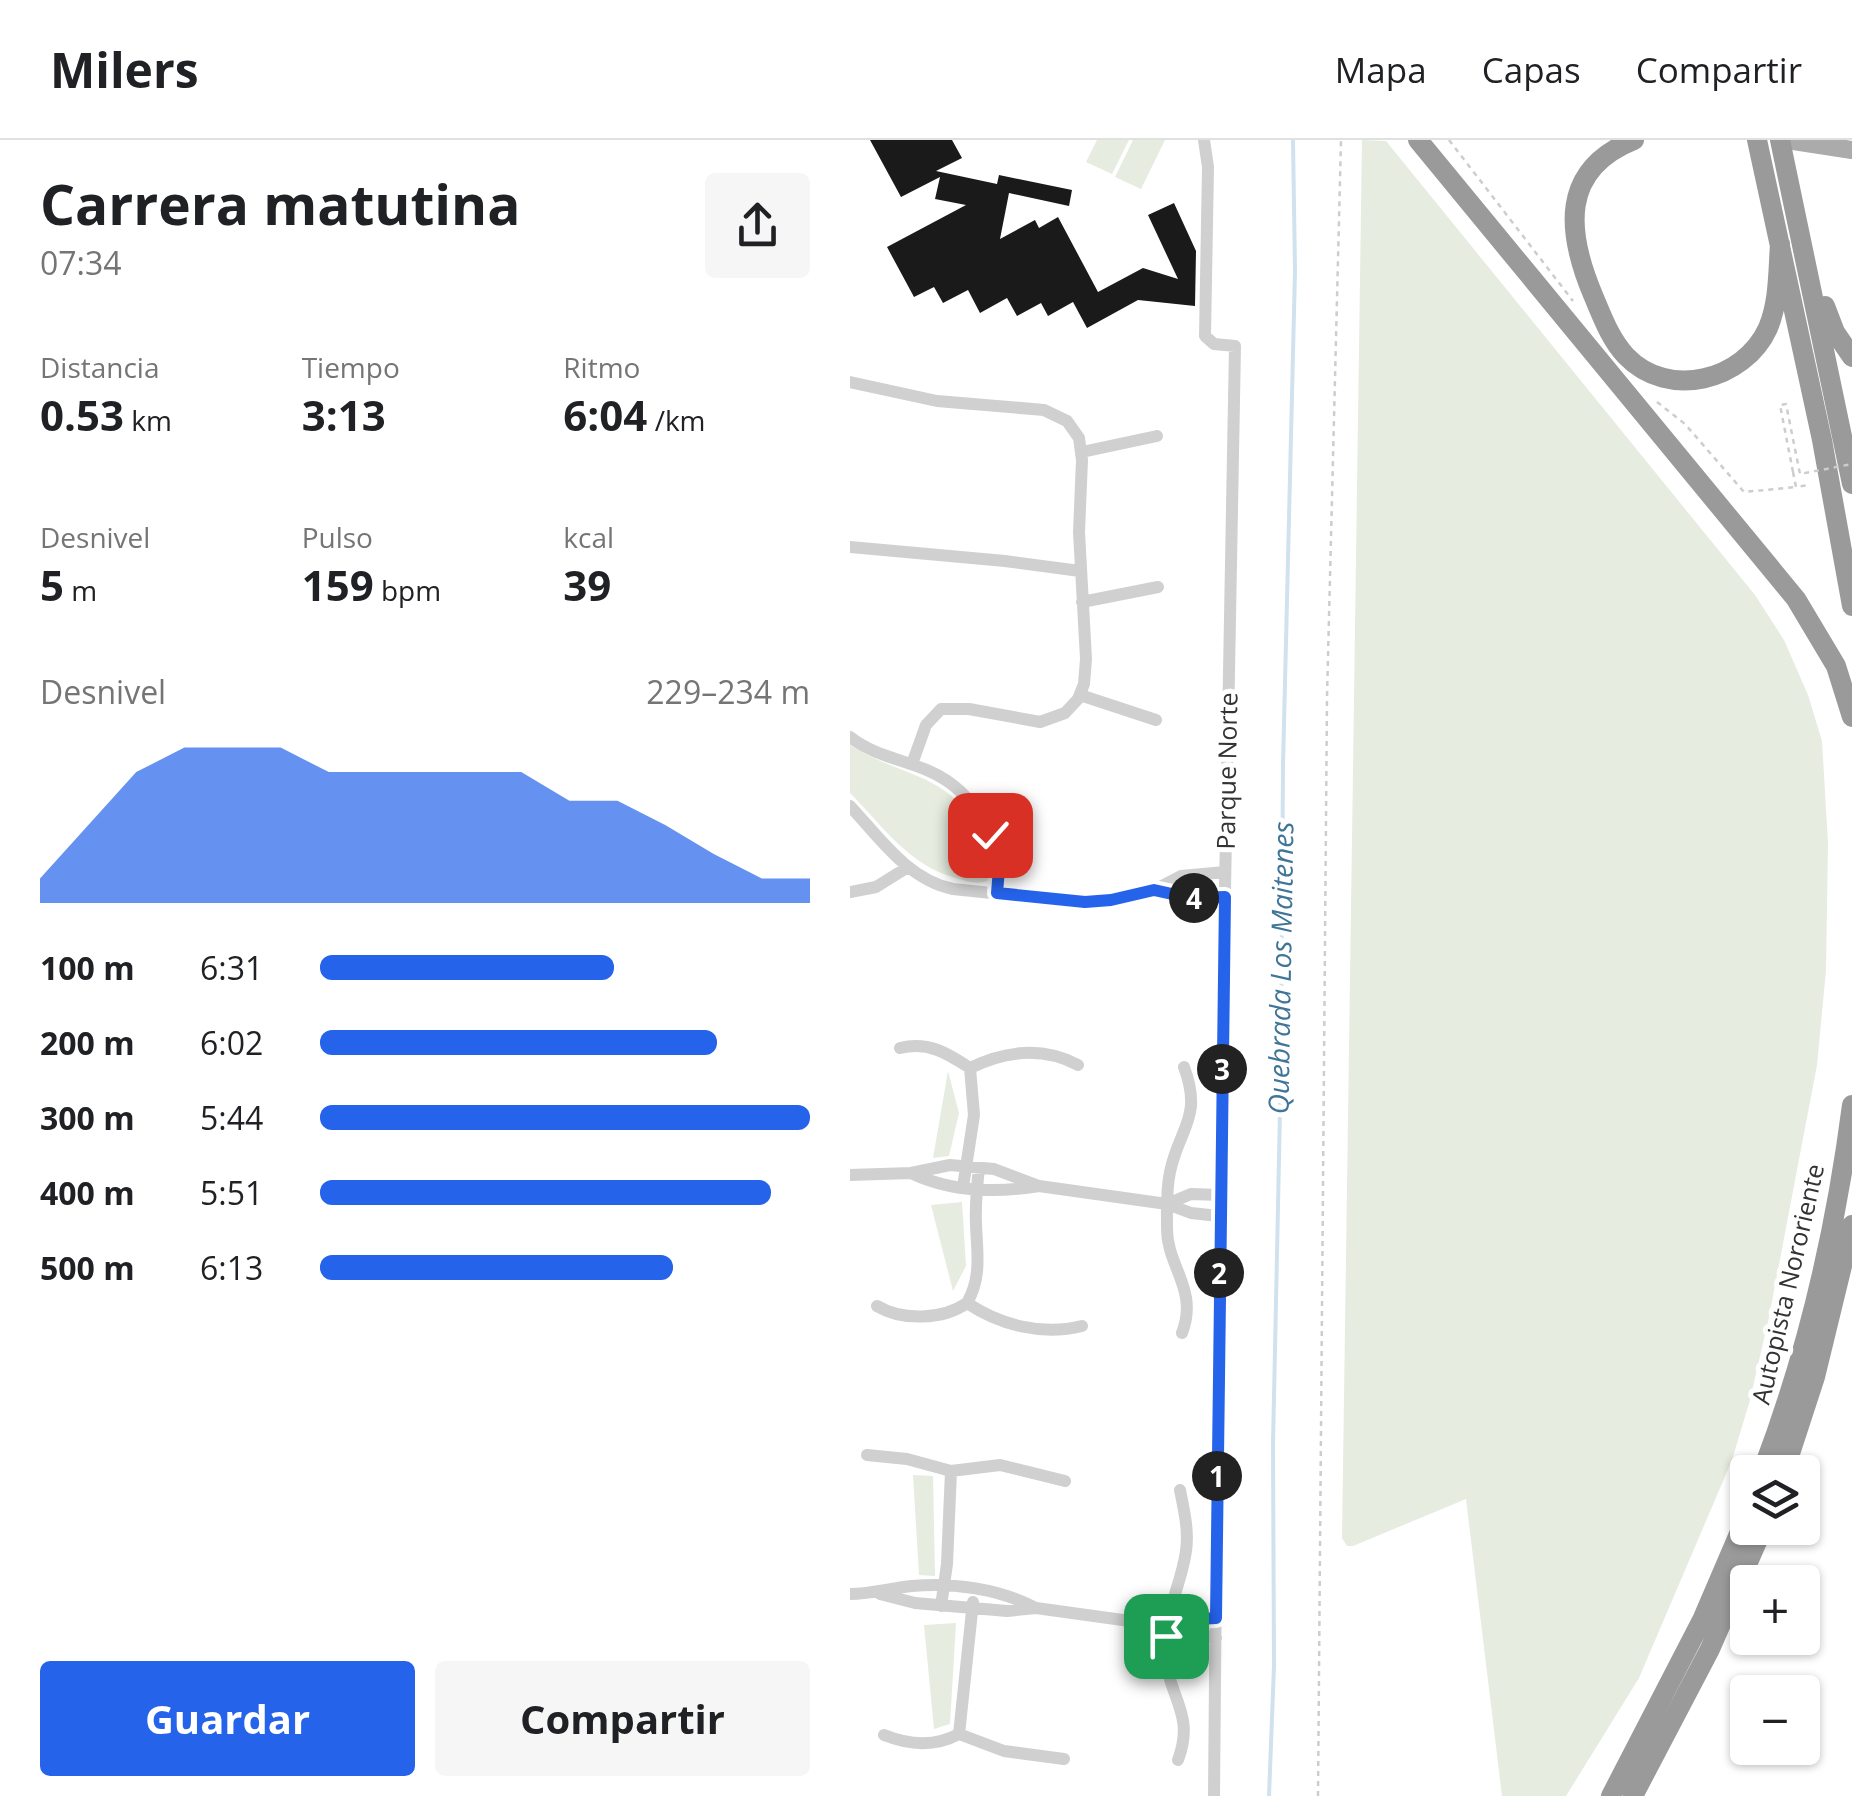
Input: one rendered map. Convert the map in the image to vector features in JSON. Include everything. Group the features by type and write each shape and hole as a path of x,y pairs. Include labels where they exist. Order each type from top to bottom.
{"highway":[{"path":"1418,140 1796,599 1836,666 1852,717"},
{"path":"1634,140 1594,166 1576,199 1572,226 1576,252 1606,326 1635,364 1662,377 1688,381 1722,374 1745,359 1772,318 1780,244"},
{"path":"1757,140 1822,440 1852,606"},
{"path":"1780,140 1852,484"},
{"path":"1800,231 1831,322 1852,356"},
{"name":"Autopista Nororiente","path":"1768,1455 1810,1320 1852,1105"},
{"name":"Autopista Nororiente","path":"1789,1455 1826,1337 1852,1225"},
{"path":"1611,1796 1691,1643 1734,1545"},
{"path":"1633,1796 1703,1664 1756,1545"}],"main road":[{"path":"1787,140 1852,150"}],"street":[{"name":"Parque Norte","path":"1204,140 1208,167 1205,336 1214,344 1235,346 1219,1216 1214,1796"},
{"path":"850,382 937,401 1053,413 1073,426 1082,452 1080,572 1086,671 1080,694 1066,713 1040,722 969,708 941,709 926,725 912,764"},
{"path":"1082,452 1158,436"},
{"path":"850,548 1005,560 1080,572"},
{"path":"1082,602 1158,587"},
{"path":"1080,694 1156,720"},
{"path":"850,737 872,751 912,764 952,784 977,811 997,858 997,893"},
{"path":"850,806 908,867 944,887 1085,902 1154,890 1180,876 1225,872"},
{"path":"850,892 876,888 908,867"},
{"path":"1154,890 1190,898 1225,897"},
{"path":"900,1048 933,1047 970,1068"},
{"path":"970,1068 994,1058 1030,1052 1052,1054 1078,1064"},
{"path":"1182,1332 1187,1299 1167,1239 1167,1204 1170,1172 1191,1113 1191,1090 1184,1067"},
{"path":"877,1306 890,1313 942,1314 967,1303 975,1285 978,1264 970,1188 974,1115 970,1068"},
{"path":"850,1175 911,1173 940,1166 972,1167 1004,1171 1040,1186 1167,1204 1190,1214 1219,1216"},
{"path":"911,1173 939,1184 970,1188 1007,1190 1040,1186"},
{"path":"1167,1204 1191,1194 1220,1194"},
{"path":"967,1303 1020,1326 1061,1330 1082,1326"},
{"path":"867,1455 907,1459 950,1471 1000,1465 1064,1480"},
{"path":"940,1606 950,1524 950,1471"},
{"path":"1178,1760 1186,1727 1166,1658 1166,1626 1186,1552 1186,1520 1180,1490"},
{"path":"880,1594 905,1587 975,1590 1008,1596 1036,1608 1166,1626 1185,1635 1216,1638"},
{"path":"959,1734 975,1590"},
{"path":"850,1594 880,1594 940,1606 1016,1611 1036,1608"},
{"path":"1166,1626 1180,1620 1216,1618"},
{"path":"884,1735 924,1744 949,1740 959,1734"},
{"path":"959,1734 1004,1751 1064,1759"}],"path":[{"path":"1318,1796 1327,697 1342,140"},
{"path":"1808,485 1796,487 1780,405 1786,404 1800,474 1852,464"}],"shaded area":[{"path":"1097,140 1129,140 1112,174 1086,162"},
{"path":"1133,140 1165,140 1141,189 1115,177"},
{"path":"1362,140 1386,141 1755,595 1784,640 1808,695 1822,741 1828,843 1826,970 1817,1065 1750,1400 1730,1465 1639,1678 1566,1796 1502,1796 1466,1499 1353,1546 1347,1546 1342,1538"},
{"path":"850,745 924,779 956,800 986,847 990,864 987,881 971,882 939,872 898,843 850,793"},
{"path":"948,1071 959,1113 949,1156 933,1158"},
{"path":"962,1202 966,1266 953,1291 931,1205"},
{"path":"913,1475 933,1476 935,1576 919,1575"},
{"path":"956,1623 950,1724 934,1729 924,1625"}],"building":[{"path":"870,140 952,140 962,158 936,171 997,184 999,175 1072,190 1069,206 1009,193 1000,239 1035,220 1039,228 1058,217 1098,292 1143,268 1178,279 1148,215 1174,203 1196,251 1195,306 1138,300 1087,328 1073,302 1048,316 1041,303 1017,316 1007,298 980,313 968,290 943,303 934,287 914,297 887,247 966,205 935,199 940,177 901,197"}],"waterway":[{"name":"Quebrada Los Maitenes","path":"1269,1796 1274,1666 1273,1444 1283,765 1295,271 1293,140"}],"route":[{"path":"990,835 999,869 997,893 1085,902 1154,890 1190,898 1225,897 1216,1618 1172,1622 1166,1626 1166,1636"}]}
